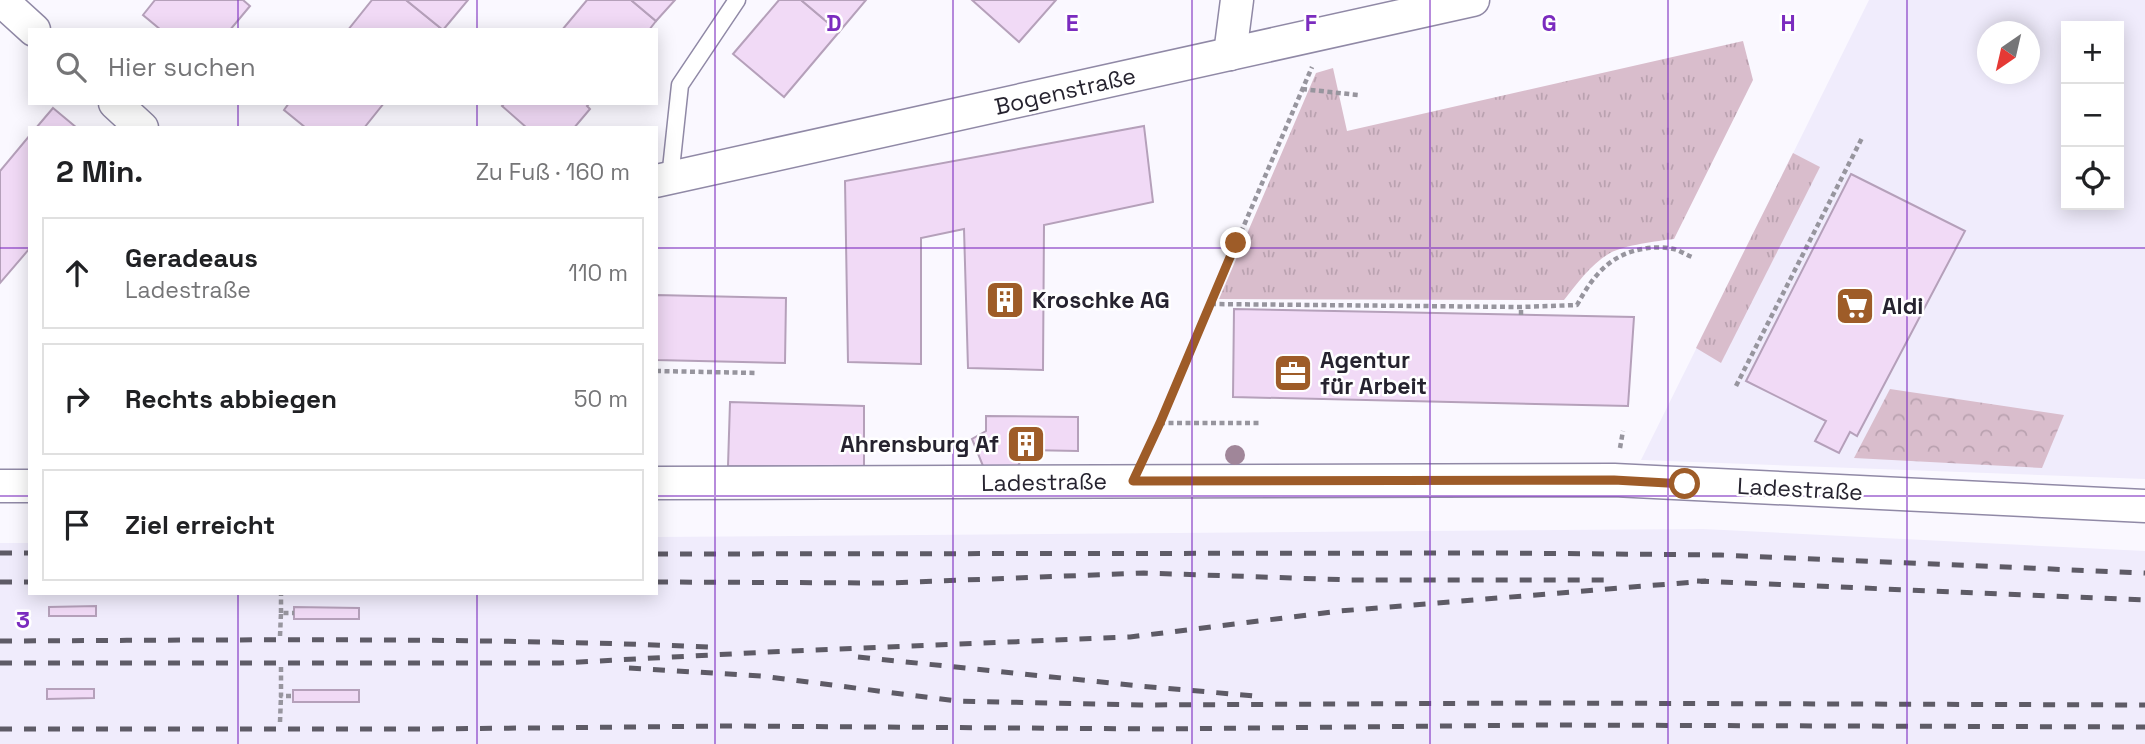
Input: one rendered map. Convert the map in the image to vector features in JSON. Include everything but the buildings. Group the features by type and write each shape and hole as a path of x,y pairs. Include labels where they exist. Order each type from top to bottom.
{"street":[{"path":"1,0 32,28"},
{"path":"1230,54 1237,0"},
{"name":"Bogenstraße","path":"663,180 1473,0"},
{"path":"117,105 140,126"},
{"name":"Ladestraße","path":"658,484 1614,480 2145,506"},
{"path":"0,486 28,485"}],"lane":[{"path":"663,180 680,85 737,0"}],"path":[{"path":"1133,481 1328,32"},
{"path":"1302,89 1358,95"},
{"path":"1736,386 1862,138"},
{"path":"1210,304 1351,308 1577,305 1593,279 1614,259 1639,250 1668,248 1692,257"},
{"path":"1521,307 1521,315"},
{"path":"658,371 757,373"},
{"path":"1160,423 1261,423"},
{"path":"280,636 281,595"},
{"path":"281,613 293,613"},
{"path":"280,722 281,667"},
{"path":"281,696 293,696"}],"shaded area":[{"path":"1869,0 2145,0 2145,479 1641,460"},
{"path":"1703,529 2145,551 2145,744 0,744 0,543 28,543 28,595 658,595 658,537"}],"green space":[{"path":"1743,41 1753,80 1674,239 1650,242 1610,253 1591,268 1564,300 1219,299 1316,73 1333,68 1347,131"},
{"path":"1793,153 1820,167 1721,363 1696,348"},
{"path":"1890,389 2064,415 2042,468 1854,458"}],"railway":[{"path":"0,553 28,553"},
{"path":"658,554 1721,555 2145,573"},
{"path":"658,582 887,583 1144,573 1351,580 1610,580"},
{"path":"1697,581 2145,600"},
{"path":"0,663 560,663 1130,637 1340,611 1706,581"},
{"path":"0,582 28,582"},
{"path":"0,641 443,640 708,647"},
{"path":"858,657 1255,696"},
{"path":"629,668 761,676 957,701 1141,705 2145,705"},
{"path":"0,729 732,726 1160,729 1544,725 2145,727"}],"place":[{"name":"Kroschke AG","path":"1005,300"},
{"name":"Aldi","path":"1855,306"},
{"name":"Agentur für Arbeit","path":"1293,373"},
{"name":"Ahrensburg Af","path":"1026,444"}],"route":[{"path":"1236,243 1133,481 1614,480 1685,484"}]}
